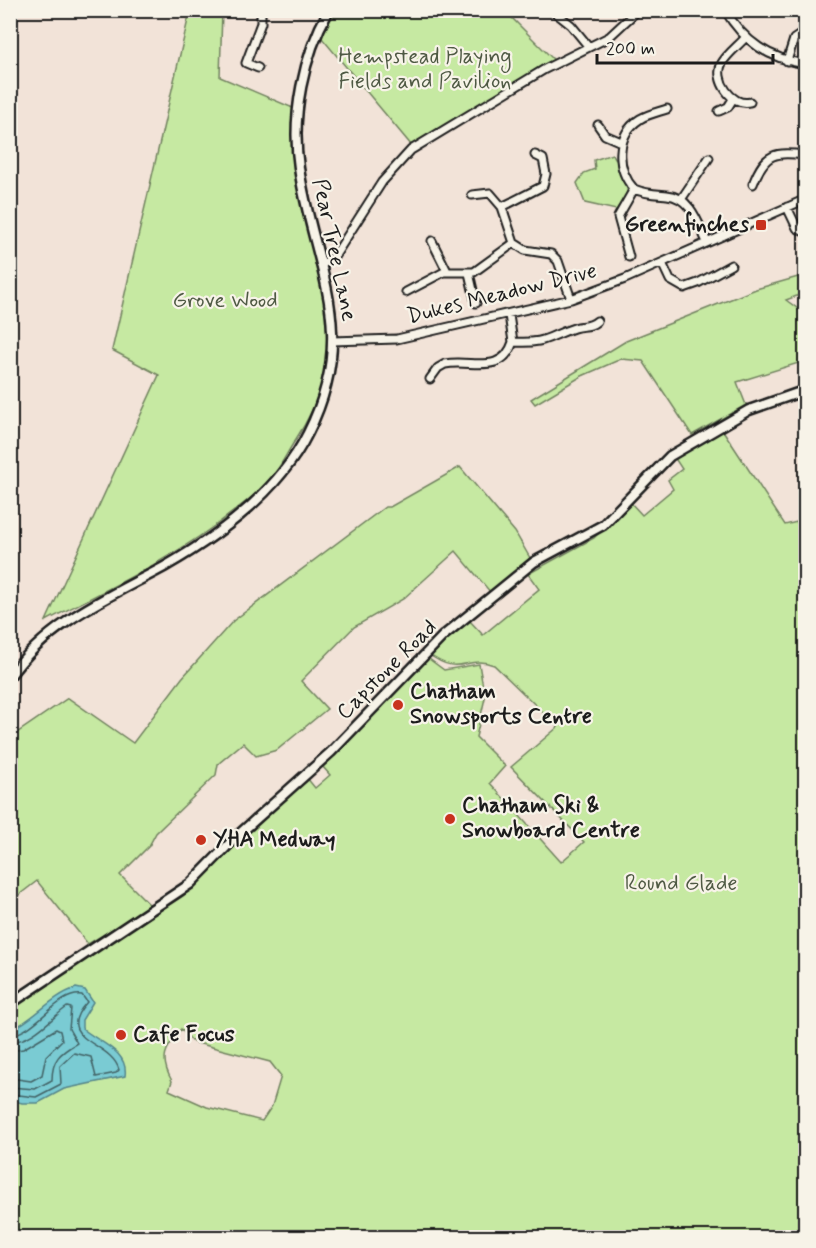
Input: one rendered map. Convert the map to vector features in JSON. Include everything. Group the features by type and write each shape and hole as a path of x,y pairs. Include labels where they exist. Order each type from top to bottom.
{"street":[{"path":"258,68 246,63 261,23 261,10"},
{"name":"Pear Tree Lane","path":"10,676 36,645 61,624 166,565 239,517 265,493 291,460 312,424 326,385 332,341 330,304 323,264 303,192 296,129 299,97 308,64 329,10"},
{"path":"552,10 570,25 589,47"},
{"path":"323,264 331,261 382,182 411,150 504,92 617,32 638,10"},
{"path":"725,10 745,38 764,52 787,61 806,64"},
{"path":"787,61 794,39 806,31"},
{"path":"745,38 721,66 724,85 733,99 743,104 750,102"},
{"path":"719,111 728,107 733,99"},
{"path":"634,189 622,166 621,142 635,122 667,109"},
{"path":"598,125 609,138 621,142"},
{"path":"753,184 762,165 773,156 783,152 806,155"},
{"path":"502,207 543,186 546,170 543,159 535,155"},
{"path":"682,198 709,158"},
{"path":"634,189 682,198 689,206 707,242"},
{"path":"629,257 618,217 634,189"},
{"path":"472,195 490,194 502,207 514,243 525,250 555,257 563,270 571,299"},
{"name":"Dukes Meadow Drive","path":"332,341 397,339 571,299 662,263 806,199"},
{"path":"787,207 797,228 806,233"},
{"path":"432,241 447,271"},
{"path":"406,292 447,271 469,273 483,267 514,243"},
{"path":"662,263 670,280 684,288 731,265"},
{"path":"469,273 476,303"},
{"path":"430,379 438,368 445,364 498,363 507,355 513,342 509,315"},
{"path":"513,342 541,342 575,327 590,327 597,321"},
{"path":"590,327 591,336"},
{"name":"Capstone Road","path":"10,1004 190,884 236,837 331,752 443,636 534,562 603,525 670,456 749,410 806,390"}],"green space":[{"name":"Grove Wood","path":"190,11 222,11 220,77 293,108 301,190 320,269 329,323 329,354 326,369 317,398 304,426 266,485 190,543 46,621 159,375 112,350"},
{"name":"Hempstead Playing Fields and Pavilion","path":"334,11 505,11 554,60 412,146 321,37"},
{"path":"612,154 619,166 627,190 616,210 585,203 577,183 584,173 595,169 594,160"},
{"path":"805,275 805,293 786,300 805,314 805,361 737,382 746,405 692,435 643,361 621,359 582,376 535,404 531,399 626,341 756,289"},
{"name":"Round Glade","path":"722,429 785,525 805,520 805,1237 11,1238 11,1007 183,896 307,778 315,788 330,775 323,767 425,656 444,670 479,664 485,698 476,737 505,766 490,783 561,862 584,842 511,767 558,727 494,665 484,662 448,664 438,661 427,653 468,619 483,635 539,589 528,574 594,538 630,502 642,515 673,489 668,480 682,469 674,457","holes":["181,1029 193,1042 270,1062 281,1076 272,1106 262,1121 207,1107 169,1090 172,1081 165,1060 168,1048"]},
{"path":"460,467 515,532 530,558 491,593 456,551 403,599 354,627 301,681 327,709 277,750 256,756 243,743 218,764 216,775 156,833 149,846 120,875 151,906 88,944 37,881 11,901 11,737 68,698 133,743 182,678 233,621 385,507 390,507"}],"water":[{"path":"76,988 85,990 93,1002 82,1020 82,1028 117,1053 125,1067 125,1076 64,1089 38,1103 11,1100 11,1030 59,996"}],"place":[{"name":"Greenfinches","path":"761,225"},
{"name":"Chatham Snowsports Centre","path":"398,705"},
{"name":"Chatham Ski & Snowboard Centre","path":"450,819"},
{"name":"YHA Medway","path":"201,840"},
{"name":"Cafe Focus","path":"121,1035"}]}
